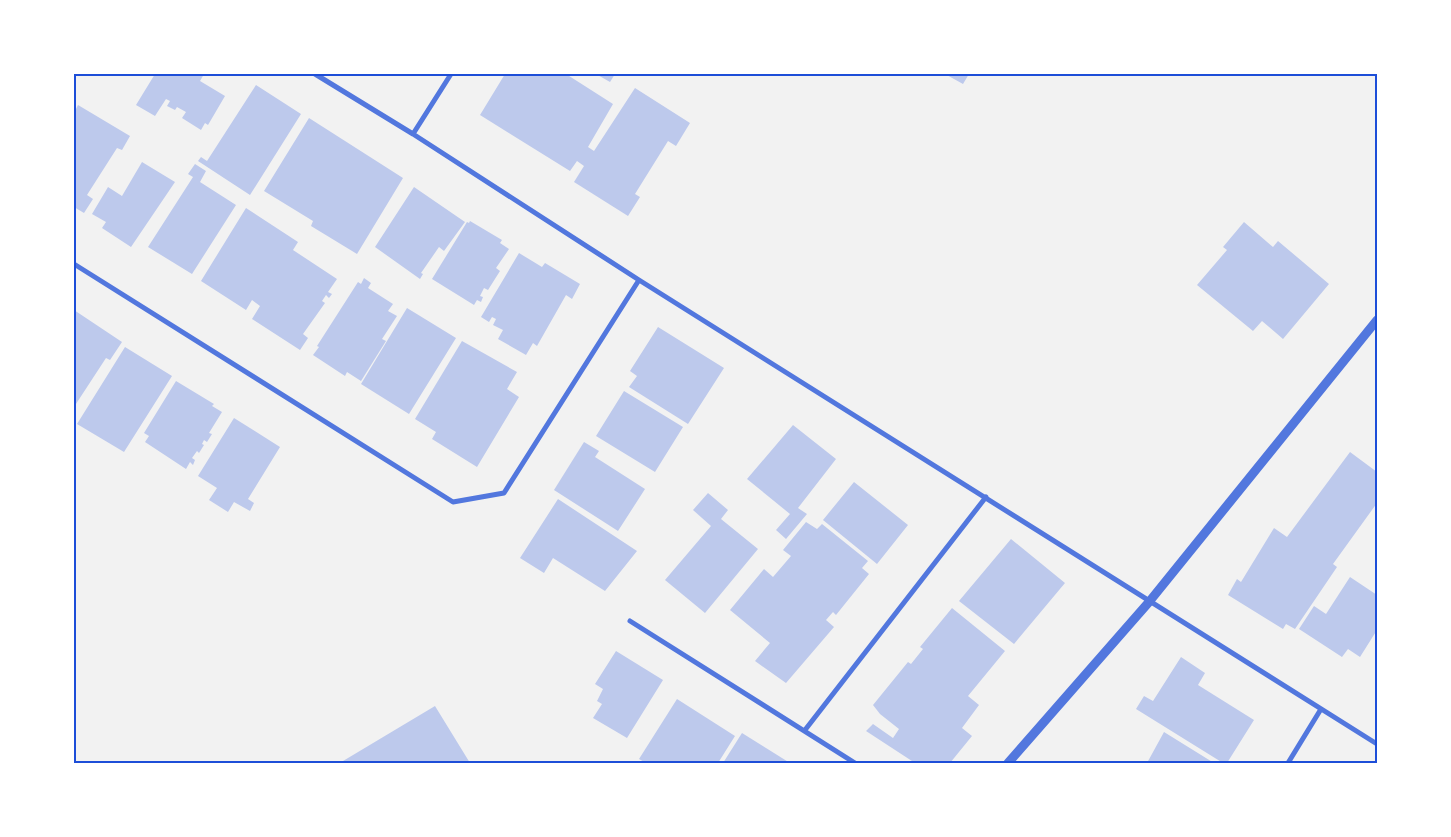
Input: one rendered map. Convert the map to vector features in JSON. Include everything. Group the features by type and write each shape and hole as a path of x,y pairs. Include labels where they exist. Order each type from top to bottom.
{"street":[{"path":"315,74 413,134 639,280 986,497 1149,602 1377,744"},
{"path":"413,134 451,74"},
{"path":"74,264 453,502 504,493 639,280"},
{"path":"1008,763 1149,602 1377,320"},
{"path":"805,730 986,497"},
{"path":"630,621 855,763"},
{"path":"1288,763 1321,709"}],"building":[{"path":"155,74 204,74 200,81 225,96 208,125 205,123 201,130 182,118 186,112 177,107 175,110 167,106 170,101 166,99 155,116 136,105"},
{"path":"505,74 566,74 613,104 588,147 594,151 635,88 690,123 676,146 668,141 635,194 640,197 628,216 574,182 584,166 577,161 570,171 480,115"},
{"path":"596,74 615,74 610,82"},
{"path":"945,74 969,74 963,84"},
{"path":"256,85 301,114 250,195 198,161 201,157 207,161"},
{"path":"78,105 130,136 122,150 117,148 87,195 93,199 84,213 74,207 74,113"},
{"path":"309,118 403,178 357,254 311,226 313,221 264,191"},
{"path":"142,162 175,182 131,247 102,228 106,222 92,214 108,187 122,196"},
{"path":"195,164 206,171 200,182 236,205 192,274 148,247 193,177 188,174"},
{"path":"414,187 465,222 444,251 439,247 421,273 423,274 420,279 375,247"},
{"path":"246,208 298,242 293,250 337,279 328,292 332,294 329,298 326,295 322,301 325,303 303,334 308,338 300,350 252,319 260,306 252,300 246,310 201,281"},
{"path":"470,221 502,240 500,243 509,249 496,268 500,271 488,290 484,288 480,296 483,297 481,302 477,300 474,305 432,279 467,222 469,223"},
{"path":"1244,222 1273,247 1278,241 1329,284 1283,339 1262,321 1253,331 1197,285 1227,250 1223,247"},
{"path":"519,253 542,267 545,263 580,284 572,299 566,295 537,346 533,343 526,355 498,339 503,330 493,325 496,319 492,317 489,322 481,317"},
{"path":"364,278 371,283 368,288 393,304 388,311 397,316 382,339 386,341 361,381 347,372 345,376 313,355 358,282 361,284"},
{"path":"407,308 456,338 409,414 361,384"},
{"path":"74,310 122,342 110,360 106,358 74,407"},
{"path":"658,327 724,368 688,424 629,387 637,376 630,371"},
{"path":"462,341 517,372 507,389 519,397 477,467 432,439 436,432 415,419"},
{"path":"125,347 172,376 124,452 77,424"},
{"path":"176,381 214,404 212,406 222,412 209,433 212,434 207,442 204,440 202,444 204,445 199,453 197,451 192,458 195,460 193,465 190,462 186,469 145,442 149,436 144,433"},
{"path":"624,391 683,427 655,472 596,436"},
{"path":"234,418 280,447 248,499 254,503 250,511 234,502 228,512 209,500 217,488 198,476"},
{"path":"793,425 836,459 798,508 807,514 786,539 776,530 790,514 747,479"},
{"path":"584,442 599,451 595,457 645,489 618,531 554,490"},
{"path":"1350,452 1377,472 1377,503 1333,564 1337,567 1295,629 1286,624 1283,629 1228,595 1237,579 1241,582 1274,528 1287,537"},
{"path":"854,482 908,525 877,564 823,520"},
{"path":"708,493 728,510 721,519 758,549 705,613 665,580 711,526 693,510"},
{"path":"558,499 637,551 605,591 553,558 544,573 520,558"},
{"path":"806,522 817,529 822,524 868,561 862,568 869,574 836,615 833,612 826,620 834,627 786,683 755,661 770,643 730,610 764,569 773,577 791,556 783,550"},
{"path":"1011,539 1065,583 1014,644 959,601"},
{"path":"1350,577 1377,595 1377,630 1360,657 1348,649 1342,657 1299,629 1314,606 1326,614"},
{"path":"952,608 1005,651 968,696 979,705 962,728 972,736 950,763 915,763 866,731 873,724 893,738 899,729 880,714 873,705 908,662 911,664 923,649 920,647"},
{"path":"616,651 663,680 627,738 593,718 602,704 597,701 603,689 595,684"},
{"path":"1181,657 1205,673 1198,685 1254,720 1227,763 1223,763 1136,709 1144,696 1153,701"},
{"path":"677,699 735,736 718,763 646,763 639,759"},
{"path":"435,706 470,763 344,763 343,761"},
{"path":"1164,732 1214,763 1147,763"},
{"path":"742,733 790,763 723,763"}]}
